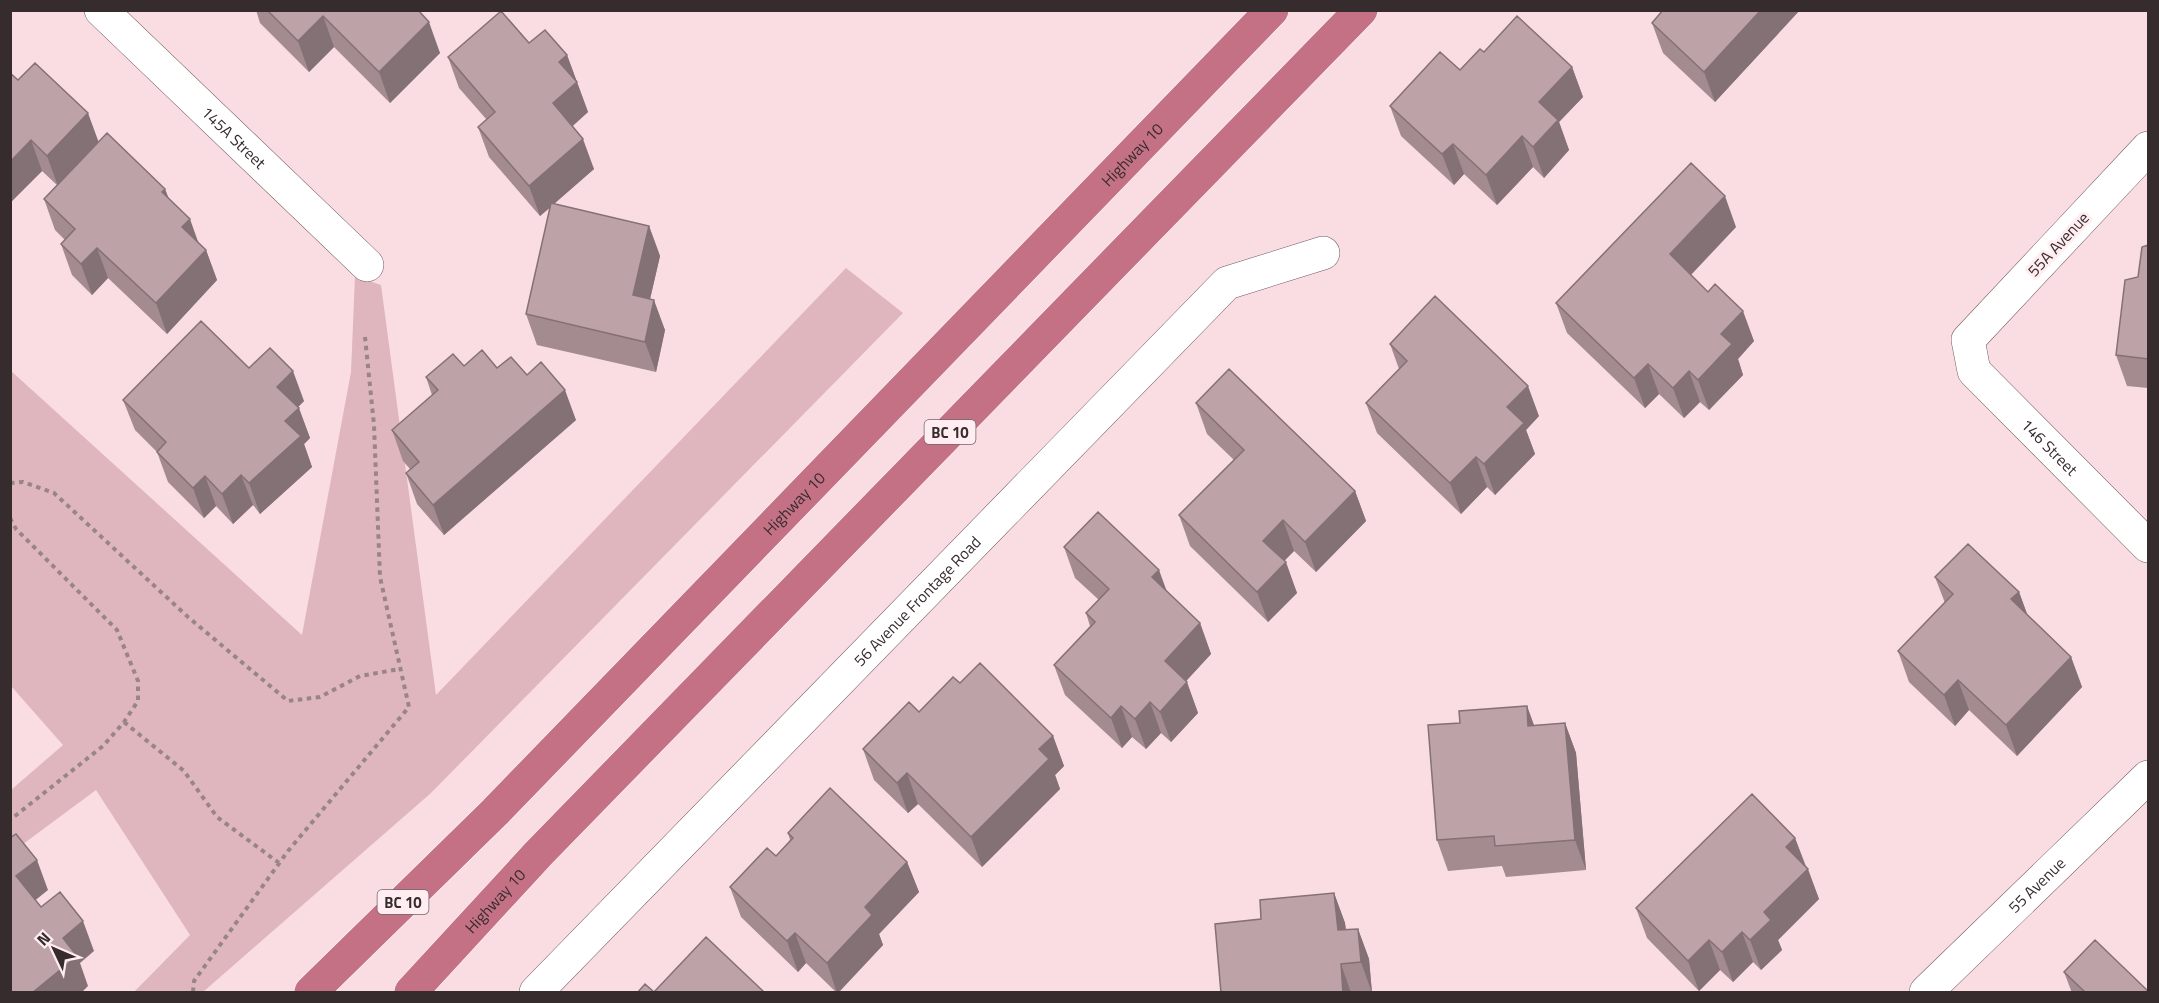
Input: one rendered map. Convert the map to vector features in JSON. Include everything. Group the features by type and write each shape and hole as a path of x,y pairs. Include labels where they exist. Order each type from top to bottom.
{"highway":[{"name":"Highway 10","path":"311,993 503,804 1272,10"},
{"name":"Highway 10","path":"411,993 556,836 1362,10"}],"street":[{"name":"145A Street","path":"100,10 367,265"},
{"name":"55A Avenue","path":"1968,340 2148,148"},
{"name":"56 Avenue Frontage Road","path":"536,993 1227,283 1323,253"},
{"name":"146 Street","path":"1968,340 1974,371 2148,546"},
{"name":"55 Avenue","path":"1926,993 2148,777"}],"path":[{"path":"193,993 194,981 279,863 409,707 380,577 374,425 365,337"},
{"path":"10,483 23,482 54,493 188,616 288,701 320,697 360,676 400,669"},
{"path":"10,518 16,529 117,630 138,681 138,701 124,722 103,746 10,820"},
{"path":"124,722 184,771 217,817 279,863"}],"shaded area":[{"path":"846,268 903,313 431,793 203,992 134,992 190,935 96,790 11,853 11,790 63,745 11,686 10,370 302,635 351,372 355,276 381,285 436,695"}],"building":[{"path":"267,10 418,10 429,22 379,72 323,16 298,41"},
{"path":"1663,10 1761,10 1704,72 1652,23"},
{"path":"501,11 529,43 545,30 567,55 559,62 577,82 553,103 583,139 529,186 478,127 495,112 448,57"},
{"path":"1517,16 1572,67 1539,102 1558,120 1533,147 1522,136 1486,175 1453,144 1442,154 1390,106 1440,52 1460,70 1480,49 1484,52"},
{"path":"35,63 88,113 47,156 31,140 10,162 10,73 18,80"},
{"path":"107,133 165,189 162,192 190,219 182,227 206,250 156,303 97,248 81,264 61,244 75,229 44,199"},
{"path":"1691,163 1725,196 1670,254 1708,292 1715,284 1743,311 1721,334 1732,344 1698,380 1689,371 1673,388 1648,364 1634,378 1556,303"},
{"path":"551,203 649,226 633,295 654,300 645,342 526,314"},
{"path":"2148,245 2148,359 2116,355 2125,280 2138,277 2142,247"},
{"path":"1435,296 1528,386 1507,407 1524,423 1484,464 1476,457 1450,483 1366,403 1407,361 1390,344"},
{"path":"201,321 249,368 270,348 293,371 277,387 299,408 285,421 301,436 249,483 241,475 222,494 205,476 193,488 157,452 166,442 123,400"},
{"path":"482,350 497,368 511,357 527,375 541,362 565,390 433,505 406,473 419,462 392,430 438,390 426,377 453,354 464,366"},
{"path":"1229,369 1355,491 1305,542 1283,520 1263,541 1286,562 1257,592 1179,515 1244,450 1196,403"},
{"path":"1098,512 1159,570 1152,577 1200,623 1165,661 1187,682 1160,712 1150,702 1135,719 1121,706 1111,718 1054,665 1095,622 1086,613 1109,589 1064,547"},
{"path":"1968,544 2019,592 2011,599 2071,657 2006,725 1958,680 1944,695 1898,651 1953,594 1935,577"},
{"path":"980,663 1053,736 1039,749 1049,759 971,837 907,773 897,783 863,749 909,702 919,712 953,677 960,683"},
{"path":"1527,706 1528,726 1565,723 1575,840 1495,846 1494,836 1437,840 1428,725 1460,723 1459,711"},
{"path":"830,788 907,862 865,907 872,915 827,963 795,933 787,941 730,887 767,848 776,856 793,838 788,833"},
{"path":"1752,794 1795,838 1786,847 1808,869 1764,912 1771,920 1750,940 1742,932 1722,952 1709,940 1688,961 1636,908"},
{"path":"16,834 37,860 16,876 41,907 60,892 83,921 63,938 77,956 32,993 10,993 10,838"},
{"path":"1334,893 1338,930 1358,929 1361,962 1341,964 1343,993 1221,993 1215,924 1261,919 1260,900"},
{"path":"706,937 765,993 637,993 645,984 654,992"},
{"path":"2095,940 2148,993 2086,993 2064,972"}]}
